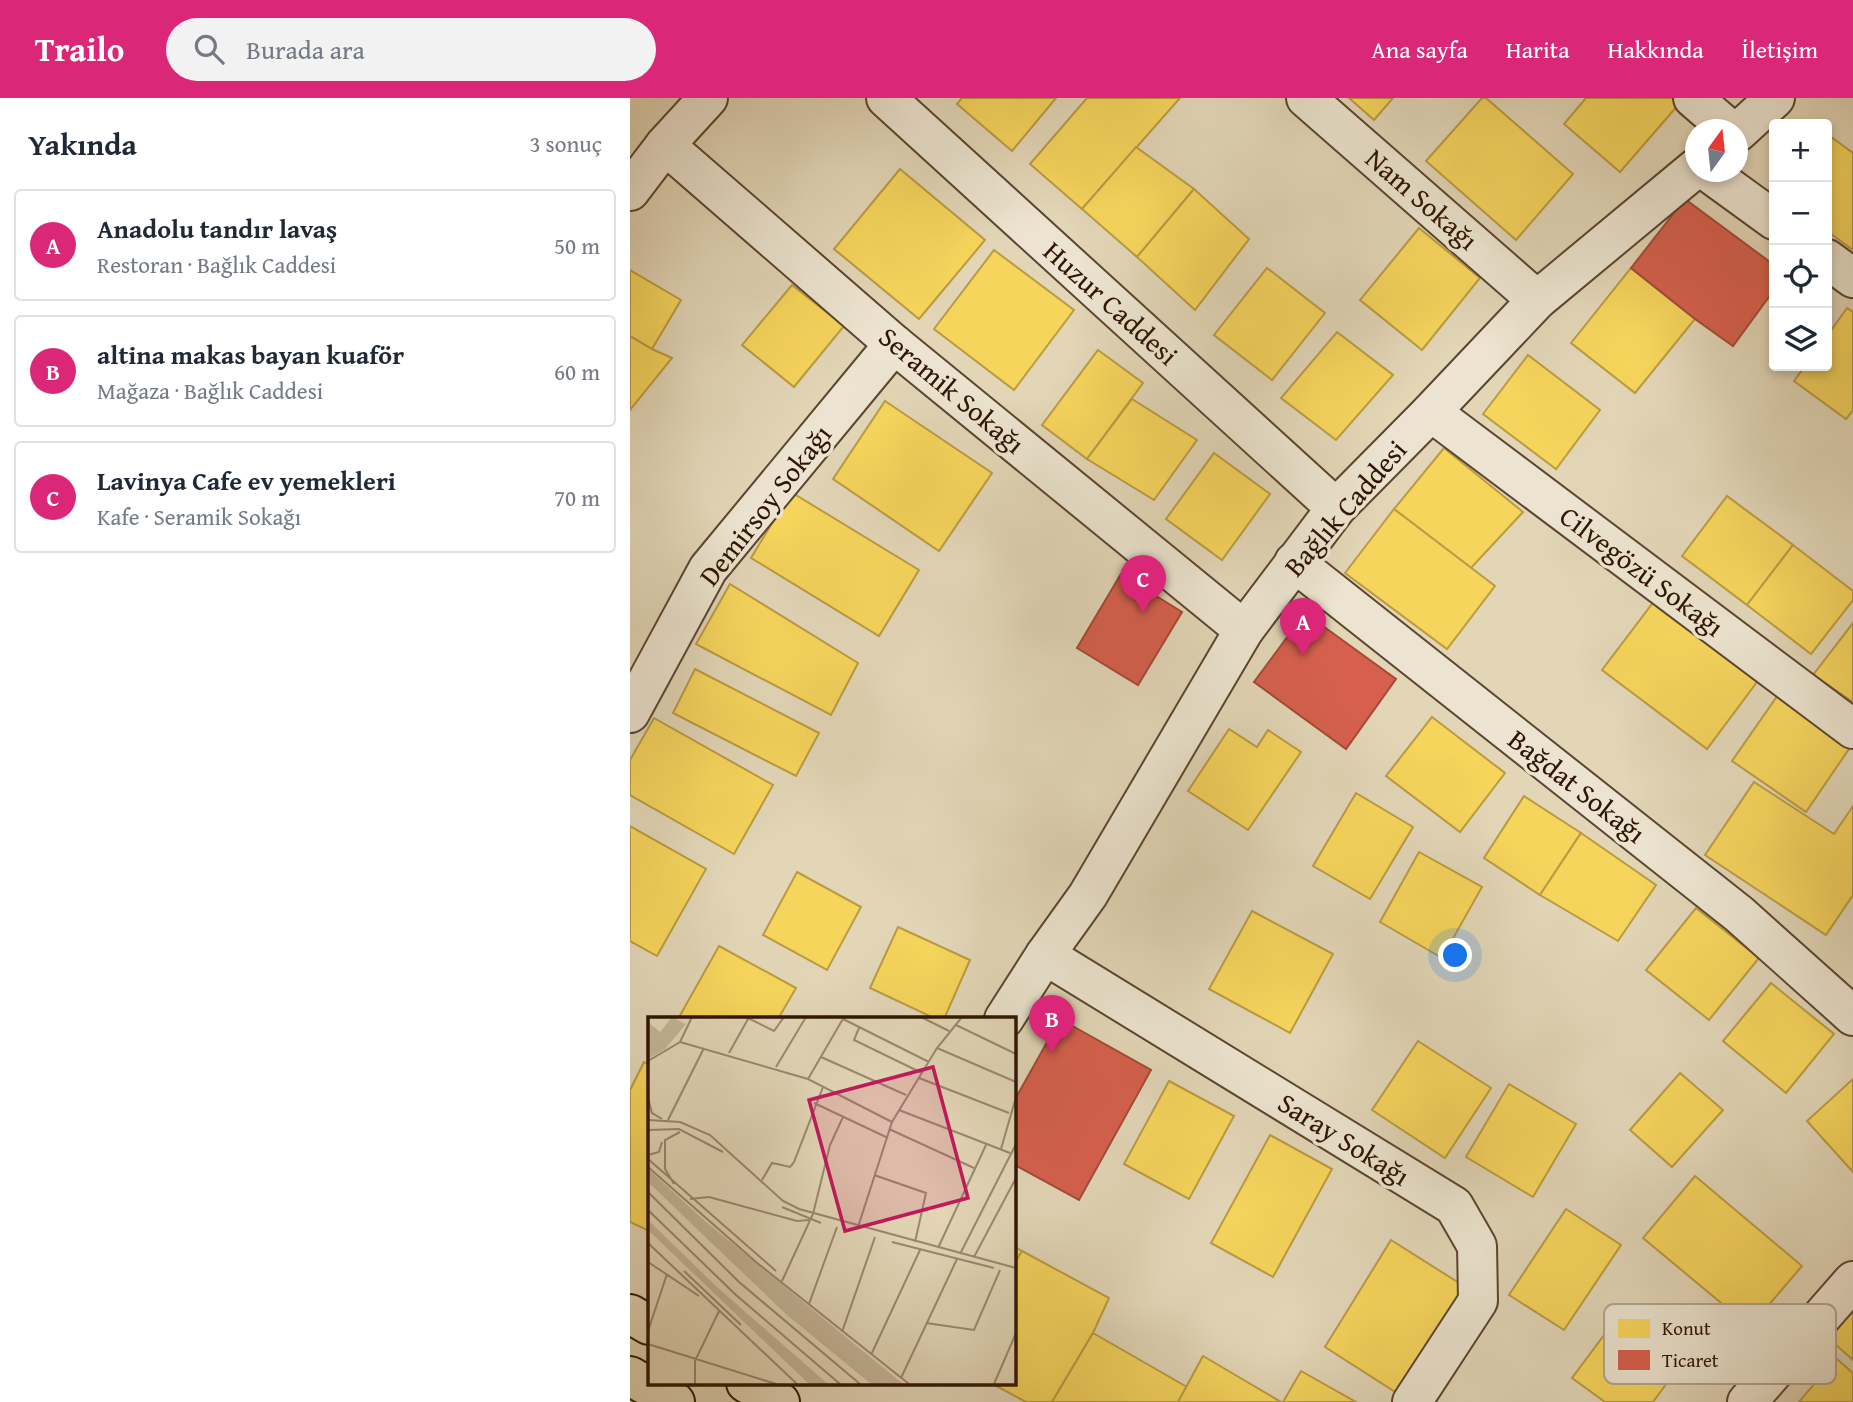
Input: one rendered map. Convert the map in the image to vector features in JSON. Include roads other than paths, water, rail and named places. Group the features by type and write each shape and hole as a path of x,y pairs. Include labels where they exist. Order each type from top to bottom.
{"main road":[{"path":"630,1314 648,1324"},
{"path":"630,1376 675,1402"}],"street":[{"path":"630,191 665,145 708,98"},
{"name":"Huzur Caddesi","path":"887,98 1336,508"},
{"name":"Nam Sokağı","path":"1306,98 1537,300"},
{"path":"1693,98 1717,119"},
{"path":"1748,123 1775,98"},
{"name":"Seramik Sokağı","path":"665,145 894,344 1244,630"},
{"name":"Bağlık Caddesi","path":"1005,1017 1088,895 1244,630 1336,508 1537,300 1685,177"},
{"path":"1722,182 1769,216"},
{"path":"1832,263 1853,278"},
{"name":"Demirsoy Sokağı","path":"630,713 708,569 894,344"},
{"name":"Cilvegözü Sokağı","path":"1431,412 1853,729"},
{"name":"Bağdat Sokağı","path":"1294,562 1740,914 1853,1016"},
{"name":"Saray Sokağı","path":"1045,955 1454,1206 1477,1246 1478,1301 1412,1402"},
{"path":"1833,1304 1853,1281"},
{"path":"1747,1402 1763,1384"}],"place":[{"name":"Lavinya Cafe ev yemekleri","path":"1143,613"},
{"name":"Anadolu tandır lavaş","path":"1303,656"},
{"name":"altina makas bayan kuaför","path":"1052,1053"}]}
